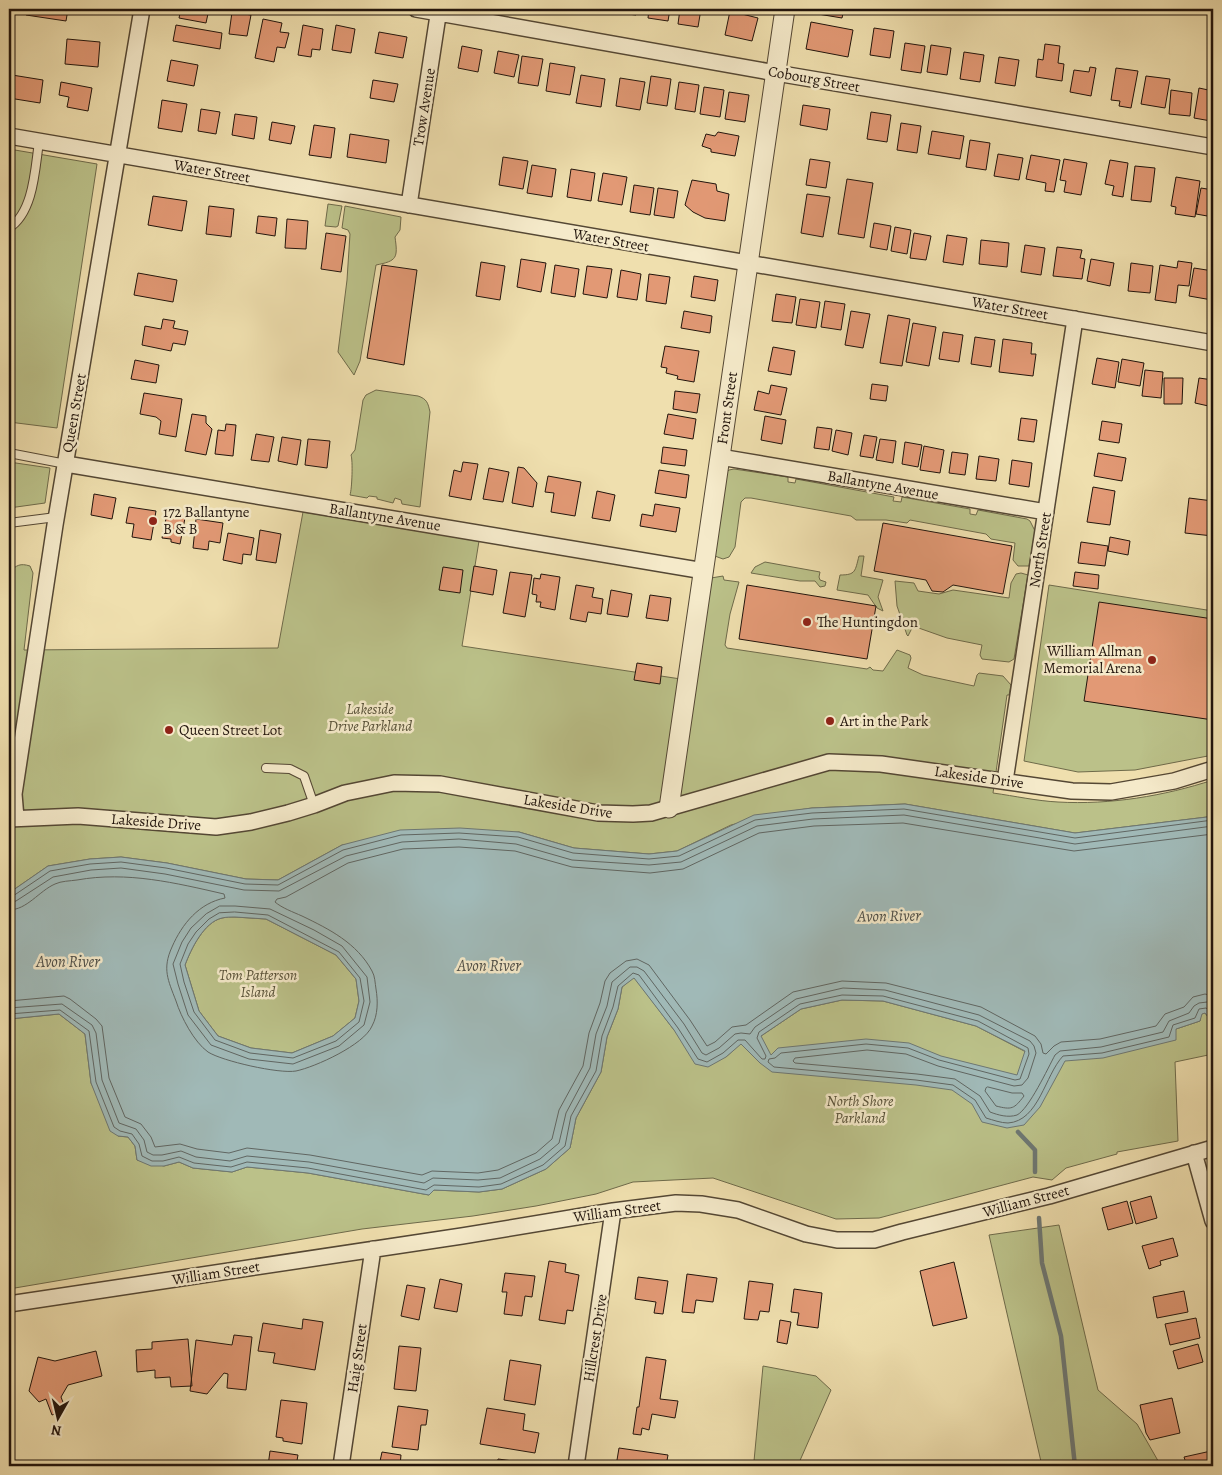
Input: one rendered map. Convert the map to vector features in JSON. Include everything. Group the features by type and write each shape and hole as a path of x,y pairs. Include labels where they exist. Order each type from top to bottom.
{"street":[{"name":"Queen Street","path":"12,819 14,794 25,732 56,517 142,9"},
{"name":"Cobourg Street","path":"416,9 439,11 776,73 1213,147"},
{"name":"Front Street","path":"670,808 785,9"},
{"name":"Trow Avenue","path":"409,205 439,11"},
{"name":"Water Street","path":"9,136 1213,343"},
{"name":"North Street","path":"1005,780 1075,320"},
{"name":"Ballantyne Avenue","path":"720,457 1046,512"},
{"name":"Ballantyne Avenue","path":"66,464 704,571"},
{"name":"Lakeside Drive","path":"12,819 78,816 216,827 251,822 314,805 345,793 394,783 440,784 598,813 651,813 829,762 881,764 1072,790 1111,792 1174,781 1213,769"},
{"name":"William Street","path":"9,1304 373,1249 613,1210 676,1203 701,1204 738,1210 806,1234 837,1240 874,1240 1049,1196 1213,1148"},
{"path":"1194,1153 1213,1221"},
{"name":"Hillcrest Drive","path":"576,1466 613,1210"},
{"name":"Haig Street","path":"341,1466 373,1249"}],"lane":[{"path":"9,228 30,199 39,142"},
{"path":"9,453 66,464"},
{"path":"9,523 56,517"},
{"path":"266,768 290,769 304,776 314,805"}],"green space":[{"path":"9,149 97,164 57,428 9,422"},
{"path":"328,204 342,206 338,226 336,227 325,226"},
{"path":"345,206 401,217 400,230 395,237 396,254 392,260 376,265 360,361 354,375 338,352 347,280 350,234 348,230 342,228"},
{"path":"376,390 418,396 423,398 428,404 430,412 420,507 402,504 401,500 395,498 393,503 377,499 377,497 369,496 367,498 350,495 351,455 355,450 363,400 366,395"},
{"path":"9,462 50,468 45,503 9,508"},
{"path":"734,469 788,477 788,482 795,483 796,479 894,497 893,501 901,502 902,497 970,509 970,514 976,515 978,510 1027,519 1035,531 1029,566 1018,566 1013,560 1015,543 991,539 986,534 910,520 907,523 886,520 856,520 851,516 751,498 745,498 741,502 735,547 729,557 723,559 712,555 725,474 729,470"},
{"name":"Lakeside Drive Parkland","path":"303,512 479,541 462,646 694,681 711,578 723,576 724,580 739,582 730,614 725,645 727,648 867,669 870,667 873,670 883,671 897,650 910,655 908,668 923,675 974,686 979,673 1003,676 1011,685 1009,695 1007,695 993,793 1034,800 1078,803 1117,801 1175,791 1213,780 1213,814 1207,817 1075,833 905,804 812,808 785,812 731,825 677,851 649,854 574,848 519,832 342,845 278,880 246,879 167,863 121,857 90,859 48,866 9,893 9,572 17,566 24,565 30,566 33,573 24,650 278,648"},
{"path":"859,556 864,556 861,576 883,580 878,597 883,611 877,608 868,595 837,590 840,575 849,574 854,571"},
{"path":"765,562 820,572 820,580 826,582 825,586 820,587 815,581 800,581 751,573 755,567"},
{"path":"1016,574 1028,575 1014,659 1009,662 982,659 980,655 982,645 947,638 913,626 907,635 897,606 895,581 914,583 918,591 939,594 953,590 1009,598 1011,583"},
{"path":"1049,585 1213,611 1213,755 1135,770 1078,772 1024,761"},
{"name":"Tom Patterson Island","path":"222,918 266,919 336,955 356,979 359,1001 355,1018 333,1036 292,1053 251,1048 218,1036 199,1011 185,965 199,937 209,925"},
{"name":"North Shore Parkland","path":"634,977 674,1030 726,1057 741,1043 761,1036 801,1009 842,1000 883,1001 976,1026 1026,1052 1176,1029 1200,1021 1201,1014 1205,1013 1209,1018 1213,1017 1213,1054 1175,1062 1178,1141 1117,1152 1117,1154 1066,1168 1052,1180 1033,1177 879,1218 836,1219 713,1178 633,1182 596,1194 536,1206 473,1216 362,1229 9,1289 9,1019 59,1014 85,1034 91,1083 118,1136 128,1137 135,1146 137,1160 164,1166 179,1162 193,1168 232,1172 247,1167 308,1173 429,1195 434,1190 479,1192 502,1189 546,1169 570,1148 576,1118 601,1072 607,1037 618,1009 622,987"},
{"path":"1059,1225 1098,1390 1137,1424 1161,1466 1042,1466 989,1235"},
{"path":"763,1366 816,1376 831,1390 798,1465 754,1461"}],"water":[{"name":"Avon River","path":"905,804 1075,833 1207,817 1213,814 1213,1017 1209,1018 1205,1013 1202,1014 1200,1021 1176,1029 1176,1040 1103,1058 1065,1061 1040,1107 1024,1125 1007,1128 982,1122 972,1104 952,1090 772,1072 741,1044 726,1057 708,1067 695,1064 674,1030 634,978 622,987 618,1009 607,1037 601,1072 576,1118 570,1148 546,1169 502,1189 479,1192 434,1190 429,1195 308,1173 247,1167 232,1172 193,1168 179,1162 164,1166 151,1166 137,1160 135,1146 128,1137 118,1136 110,1131 91,1083 85,1034 59,1014 9,1019 9,893 48,866 90,859 121,857 167,863 246,879 278,880 342,845 400,830 460,828 519,832 574,848 649,854 677,851 754,815 812,808","holes":["222,918 266,919 336,955 356,979 359,1001 355,1018 333,1036 292,1053 251,1048 218,1036 199,1011 185,965 199,937 209,925","842,1000 883,1001 976,1026 1025,1051 1017,1075 941,1056 909,1043 866,1039 778,1048 771,1055 761,1036 801,1009"]}],"building":[{"path":"27,9 68,9 66,21 26,15"},
{"path":"181,9 209,9 206,23 179,18"},
{"path":"590,9 611,9 610,14 590,12"},
{"path":"620,9 637,9 636,15 619,13"},
{"path":"649,9 670,9 668,21 648,18"},
{"path":"680,9 701,9 698,27 678,24"},
{"path":"819,9 844,9 842,18 818,14"},
{"path":"730,11 758,18 752,41 725,35"},
{"path":"232,12 251,15 247,36 229,34"},
{"path":"263,19 282,23 280,32 289,33 285,48 277,47 274,62 255,58"},
{"path":"811,22 853,30 848,57 806,49"},
{"path":"176,25 222,33 220,49 173,41"},
{"path":"303,25 323,29 320,50 312,49 311,57 298,55"},
{"path":"336,25 355,29 351,53 332,50"},
{"path":"874,28 894,31 890,58 870,55"},
{"path":"379,32 407,37 403,58 375,53"},
{"path":"67,39 100,42 98,67 65,64"},
{"path":"905,43 925,46 921,73 901,70"},
{"path":"1045,44 1060,46 1058,63 1064,64 1062,81 1036,77 1038,59 1043,60"},
{"path":"931,45 951,48 947,75 927,72"},
{"path":"462,46 482,50 478,72 458,68"},
{"path":"498,51 519,55 514,77 494,73"},
{"path":"964,52 984,55 980,82 960,79"},
{"path":"522,56 543,59 538,86 518,83"},
{"path":"999,57 1019,60 1015,86 995,83"},
{"path":"171,60 198,65 194,86 167,81"},
{"path":"550,63 575,67 570,95 546,91"},
{"path":"1090,67 1096,68 1091,96 1070,92 1074,70 1089,72"},
{"path":"1116,68 1138,71 1131,108 1119,106 1120,101 1111,100"},
{"path":"12,75 43,80 40,103 9,98"},
{"path":"581,75 605,79 601,107 576,103"},
{"path":"651,76 671,79 667,106 647,103"},
{"path":"1146,76 1170,79 1165,108 1141,104"},
{"path":"620,78 645,82 640,110 616,106"},
{"path":"373,80 398,84 394,102 370,98"},
{"path":"61,82 92,88 88,111 67,107 69,97 59,95"},
{"path":"679,82 699,85 695,112 675,109"},
{"path":"704,87 724,90 720,117 700,114"},
{"path":"1199,88 1213,91 1211,121 1194,118"},
{"path":"1171,90 1192,93 1190,116 1169,114"},
{"path":"729,92 749,95 745,122 725,119"},
{"path":"162,100 187,104 182,132 158,128"},
{"path":"803,105 830,109 827,130 800,125"},
{"path":"201,109 220,112 216,134 198,131"},
{"path":"871,112 891,115 887,142 867,139"},
{"path":"235,114 257,117 254,139 232,135"},
{"path":"272,122 295,126 291,144 269,140"},
{"path":"901,123 921,126 917,153 897,150"},
{"path":"314,125 335,128 331,158 309,155"},
{"path":"932,131 964,136 960,159 928,154"},
{"path":"718,132 739,136 735,156 711,152 711,149 702,146 706,134 715,136"},
{"path":"350,134 389,140 386,163 347,157"},
{"path":"970,140 990,143 986,170 966,167"},
{"path":"998,154 1023,158 1019,180 994,176"},
{"path":"1031,155 1060,160 1054,192 1045,191 1046,183 1026,179"},
{"path":"503,157 528,161 523,189 499,185"},
{"path":"810,159 830,162 826,188 806,185"},
{"path":"1064,159 1087,163 1081,195 1064,192 1066,181 1060,180"},
{"path":"1110,160 1128,163 1123,197 1112,195 1114,186 1105,184"},
{"path":"532,165 556,169 552,197 527,193"},
{"path":"1135,166 1155,168 1151,202 1131,200"},
{"path":"571,169 595,173 591,201 567,197"},
{"path":"603,173 627,177 622,205 598,201"},
{"path":"1176,177 1200,181 1195,217 1175,214 1176,207 1171,206"},
{"path":"847,179 873,183 864,238 838,234"},
{"path":"692,180 716,184 717,191 729,194 725,221 705,218 693,212 685,205"},
{"path":"634,185 654,188 650,215 630,212"},
{"path":"658,188 678,191 674,218 654,215"},
{"path":"1201,188 1213,190 1213,217 1196,214"},
{"path":"807,194 830,197 823,237 801,233"},
{"path":"153,196 187,201 182,231 148,225"},
{"path":"209,206 234,209 231,237 206,234"},
{"path":"258,216 277,218 275,236 256,233"},
{"path":"287,219 308,221 306,249 285,248"},
{"path":"874,223 891,226 887,250 870,247"},
{"path":"895,227 911,230 907,254 891,251"},
{"path":"326,233 346,236 341,272 321,269"},
{"path":"914,233 931,236 926,260 910,258"},
{"path":"947,235 967,238 963,265 943,262"},
{"path":"981,240 1009,243 1007,267 979,264"},
{"path":"1025,245 1045,248 1041,275 1021,272"},
{"path":"1057,247 1082,250 1080,258 1085,259 1082,279 1053,276"},
{"path":"521,259 546,263 541,292 517,287"},
{"path":"1091,259 1114,263 1110,286 1087,281"},
{"path":"1178,261 1192,263 1189,286 1178,285 1176,303 1155,300 1160,265 1177,268"},
{"path":"481,262 505,266 500,300 476,296"},
{"path":"1131,263 1153,266 1150,293 1128,291"},
{"path":"382,265 417,270 404,365 367,358"},
{"path":"555,265 579,269 575,297 551,293"},
{"path":"587,266 612,269 607,298 583,294"},
{"path":"1194,268 1213,271 1212,300 1189,296"},
{"path":"621,270 641,274 637,300 617,297"},
{"path":"138,273 177,280 173,302 134,295"},
{"path":"649,274 670,277 666,304 646,301"},
{"path":"694,276 718,280 715,301 691,297"},
{"path":"776,294 796,297 792,323 772,321"},
{"path":"800,299 820,302 816,328 796,325"},
{"path":"825,301 845,304 841,330 821,327"},
{"path":"684,311 712,316 710,333 681,328"},
{"path":"851,311 870,314 863,348 845,345"},
{"path":"888,315 910,319 902,366 880,363"},
{"path":"163,319 175,321 173,328 188,331 185,345 173,343 171,351 142,345 145,326 161,329"},
{"path":"913,323 936,327 929,366 906,362"},
{"path":"943,332 963,335 959,362 939,359"},
{"path":"975,337 995,340 991,367 971,364"},
{"path":"1003,339 1032,343 1031,354 1036,354 1033,376 999,372"},
{"path":"665,346 699,351 694,382 677,379 678,376 666,373 667,368 661,367"},
{"path":"773,347 795,351 791,375 768,371"},
{"path":"1097,358 1119,362 1115,388 1092,384"},
{"path":"1122,359 1144,363 1140,386 1118,382"},
{"path":"135,360 159,365 156,383 131,379"},
{"path":"1145,370 1163,372 1161,398 1142,396"},
{"path":"1164,378 1183,378 1182,404 1164,404"},
{"path":"1199,378 1213,380 1213,407 1195,403"},
{"path":"872,384 888,386 886,401 870,399"},
{"path":"771,385 787,388 781,415 754,410 758,391 769,394"},
{"path":"675,391 700,394 697,413 673,409"},
{"path":"144,393 182,399 176,437 159,434 161,421 156,417 140,414"},
{"path":"192,414 206,416 206,423 212,429 206,455 185,451"},
{"path":"668,414 696,419 693,439 664,434"},
{"path":"765,416 786,420 782,444 761,440"},
{"path":"1021,418 1037,420 1034,442 1018,440"},
{"path":"1102,421 1122,424 1119,443 1099,440"},
{"path":"226,424 236,425 233,456 215,454 218,430 225,431"},
{"path":"817,427 832,429 829,450 814,448"},
{"path":"836,430 852,433 848,455 832,451"},
{"path":"256,434 274,437 269,462 251,460"},
{"path":"864,435 877,437 873,458 860,456"},
{"path":"282,437 301,440 297,465 278,461"},
{"path":"308,439 330,441 327,468 305,465"},
{"path":"880,439 896,441 893,463 876,460"},
{"path":"905,442 922,445 918,467 902,464"},
{"path":"924,446 944,450 940,473 920,470"},
{"path":"663,447 687,450 685,466 661,463"},
{"path":"952,452 968,454 965,475 949,473"},
{"path":"1098,453 1126,458 1122,481 1094,476"},
{"path":"979,456 999,459 996,481 976,479"},
{"path":"1012,460 1032,463 1029,487 1009,484"},
{"path":"463,462 478,464 471,500 449,496 454,470 461,472"},
{"path":"518,467 524,468 537,483 533,507 512,503"},
{"path":"489,468 509,472 503,502 483,499"},
{"path":"659,470 689,475 686,498 655,493"},
{"path":"548,476 581,482 575,516 551,512 554,493 545,492"},
{"path":"1093,487 1115,491 1110,525 1087,522"},
{"path":"597,491 615,495 610,521 592,518"},
{"path":"94,494 116,498 112,519 91,515"},
{"path":"1189,498 1213,501 1213,536 1185,533"},
{"path":"655,504 680,508 676,532 640,526 642,514 653,516"},
{"path":"129,507 156,511 151,540 132,537 134,524 126,523"},
{"path":"167,514 185,518 180,544 171,542 171,539 162,538"},
{"path":"196,519 223,523 220,543 209,541 208,550 193,548"},
{"path":"883,523 1012,546 1003,594 953,585 943,592 932,591 926,580 874,571"},
{"path":"260,530 281,534 276,563 256,560"},
{"path":"228,533 254,538 251,555 243,554 242,564 223,560"},
{"path":"1110,537 1130,541 1128,555 1108,551"},
{"path":"1081,542 1108,546 1105,566 1078,563"},
{"path":"474,566 497,570 493,595 470,591"},
{"path":"443,567 463,570 460,593 439,590"},
{"path":"510,572 532,575 525,617 503,613"},
{"path":"1075,572 1099,575 1098,589 1073,586"},
{"path":"541,574 560,577 555,610 540,607 541,602 536,602 537,595 532,594 534,578 540,579"},
{"path":"576,585 594,588 592,597 603,599 601,614 588,612 586,622 570,619"},
{"name":"The Huntingdon","path":"747,585 876,606 867,659 739,639"},
{"path":"611,590 632,594 628,617 607,614"},
{"path":"650,595 671,598 668,621 646,618"},
{"name":"William Allman Memorial Arena","path":"1099,602 1213,619 1213,720 1084,701"},
{"path":"637,663 662,667 660,684 634,680"},
{"path":"1151,1196 1157,1218 1136,1224 1130,1202"},
{"path":"1127,1201 1133,1223 1108,1230 1102,1208"},
{"path":"1173,1238 1178,1256 1160,1261 1161,1265 1149,1269 1142,1246"},
{"path":"549,1261 566,1264 565,1272 579,1275 573,1311 567,1310 565,1324 539,1320"},
{"path":"954,1262 967,1318 933,1326 920,1271"},
{"path":"505,1273 535,1276 532,1297 525,1296 522,1316 504,1314 507,1292 502,1292"},
{"path":"687,1274 717,1278 713,1302 696,1300 694,1313 682,1312"},
{"path":"638,1277 668,1281 663,1314 654,1313 656,1302 635,1299"},
{"path":"440,1279 462,1284 457,1312 434,1308"},
{"path":"749,1281 773,1284 769,1312 760,1311 758,1320 744,1319"},
{"path":"407,1285 425,1288 419,1320 401,1316"},
{"path":"794,1289 822,1293 818,1328 797,1325 799,1313 791,1312"},
{"path":"1184,1291 1188,1312 1157,1318 1153,1297"},
{"path":"1196,1318 1200,1338 1170,1345 1165,1324"},
{"path":"303,1319 323,1322 315,1370 273,1363 275,1353 258,1351 263,1323 302,1329"},
{"path":"780,1320 791,1322 787,1344 777,1342"},
{"path":"234,1335 252,1337 246,1390 227,1388 228,1374 224,1373 207,1394 190,1391 196,1340 232,1345"},
{"path":"188,1339 192,1386 171,1387 170,1377 155,1378 155,1370 137,1372 136,1350 152,1349 152,1342"},
{"path":"1198,1344 1203,1362 1178,1369 1173,1351"},
{"path":"399,1346 421,1348 416,1391 394,1389"},
{"path":"96,1351 102,1376 68,1385 61,1397 66,1410 52,1415 46,1399 39,1402 29,1391 38,1357 55,1361"},
{"path":"646,1357 666,1360 660,1399 678,1401 675,1418 652,1414 649,1430 642,1428 641,1435 633,1434"},
{"path":"510,1360 541,1365 535,1405 504,1400"},
{"path":"1172,1398 1180,1433 1150,1440 1146,1433 1140,1405"},
{"path":"281,1400 307,1403 302,1444 283,1441 283,1438 276,1437"},
{"path":"398,1406 428,1410 426,1425 421,1425 418,1450 392,1447"},
{"path":"487,1408 525,1414 523,1430 539,1433 535,1453 480,1444"},
{"path":"619,1448 668,1455 666,1466 616,1466"},
{"path":"270,1451 298,1455 296,1466 268,1466"},
{"path":"1211,1451 1213,1466 1187,1466 1184,1457"},
{"path":"382,1452 401,1455 400,1466 379,1466"},
{"path":"498,1459 528,1463 528,1466 497,1466"}],"waterway":[{"path":"1018,1132 1035,1150 1035,1172"},
{"path":"1039,1218 1042,1263 1061,1336 1075,1466"}],"place":[{"name":"172 Ballantyne B & B","path":"153,521"},
{"name":"The Huntingdon","path":"807,622"},
{"name":"William Allman Memorial Arena","path":"1152,660"},
{"name":"Art in the Park","path":"830,721"},
{"name":"Queen Street Lot","path":"169,730"}]}
